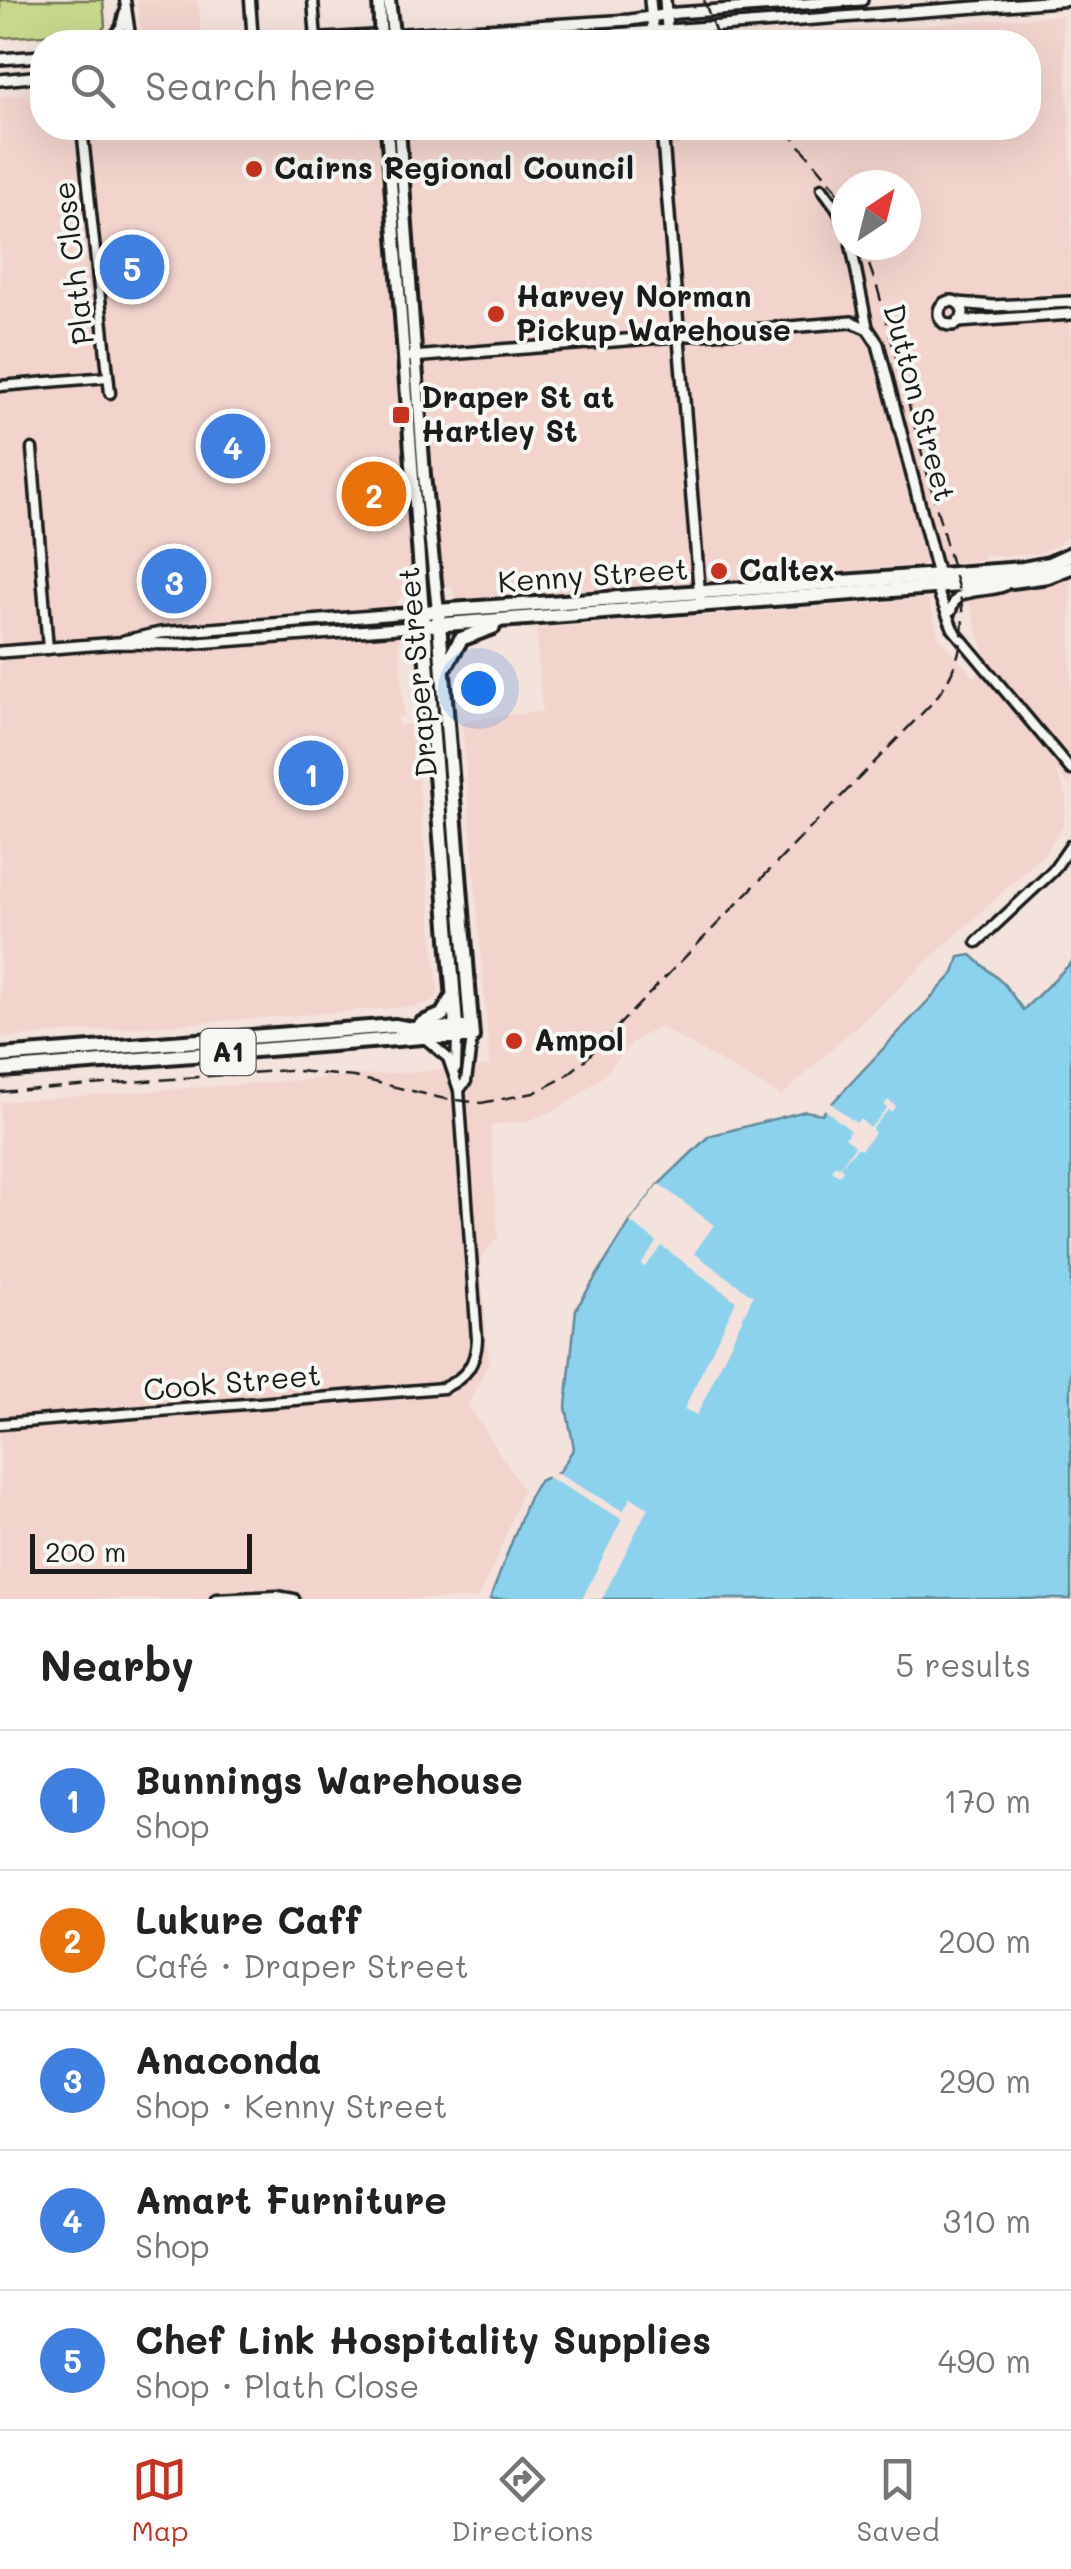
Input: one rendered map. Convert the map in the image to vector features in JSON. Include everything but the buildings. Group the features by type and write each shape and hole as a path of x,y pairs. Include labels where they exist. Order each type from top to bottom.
{"highway":[{"name":"Kenny Street","path":"939,583 1036,567 1071,554"},
{"name":"Kenny Street","path":"423,619 939,583 1012,582 1042,578 1071,567"},
{"name":"Kenny Street","path":"439,618 564,613 700,599"},
{"path":"444,674 450,654 470,633 564,613"},
{"name":"Draper Street","path":"439,618 472,1032"},
{"name":"Draper Street","path":"423,619 457,1033"},
{"path":"395,1026 432,1022 444,1013 454,994"},
{"name":"A1","path":"0,1056 395,1026 457,1033"},
{"name":"A1","path":"0,1068 472,1032"}],"main road":[{"path":"379,0 385,30"},
{"path":"387,30 389,0"},
{"name":"Draper Street","path":"388,140 439,618"},
{"name":"Draper Street","path":"400,140 423,619"}],"street":[{"path":"250,0 252,30"},
{"path":"314,0 316,30"},
{"path":"650,0 653,30"},
{"path":"664,0 667,30"},
{"path":"493,30 862,0"},
{"path":"920,0 928,5"},
{"path":"730,30 928,5 1071,0"},
{"path":"118,30 125,1"},
{"path":"125,1 129,30"},
{"path":"0,59 30,57"},
{"path":"0,78 30,78"},
{"name":"Plath Close","path":"83,140 110,393"},
{"path":"665,140 700,599"},
{"path":"822,188 831,200"},
{"name":"Dutton Street","path":"854,260 868,329 878,344 949,622 1071,770"},
{"path":"1071,302 982,306 946,302 940,306 939,314 946,324 1071,314"},
{"path":"958,303 963,313 958,322"},
{"path":"982,306 996,318"},
{"path":"410,357 852,322 868,329"},
{"path":"0,386 108,377"},
{"path":"32,449 48,648"},
{"path":"951,611 952,602 962,594 996,589 1012,582"},
{"name":"Dutton Street","path":"939,583 960,636"},
{"name":"Kenny Street","path":"0,652 117,643 160,634 423,619"},
{"path":"977,942 1053,871 1071,845"},
{"name":"Draper Street","path":"459,1090 466,1081 472,1032"},
{"name":"Draper Street","path":"456,1078 457,1033"},
{"name":"Draper Street","path":"422,1037 448,1058 459,1090 478,1339 474,1360 465,1375"},
{"name":"Cook Street","path":"0,1424 443,1388 465,1375"},
{"path":"216,1599 294,1599"}],"shaded area":[{"path":"137,0 198,0 201,30 141,30"},
{"path":"1062,15 1071,141 1071,534 1058,545 1036,554 984,553 982,559 971,561 457,600 452,587 408,589 397,602 404,716 397,717 398,725 413,724 438,994 434,1001 417,1006 0,1038 0,96 30,94 30,140 1041,140 1041,30 858,30"},
{"path":"1071,577 1071,787 1055,769 1067,797 1063,826 1044,854 781,1096 659,1026 633,1042 599,1080 558,1109 530,1120 490,1126 498,1237 480,1259 489,1363 468,1404 523,1490 477,1599 0,1599 0,1102 490,1066 462,721 542,711 536,629 924,599 929,601 939,638 975,678 985,654 968,600"}],"green space":[{"path":"0,0 103,0 105,26 102,30 30,30 30,36 0,38"}],"water":[{"path":"971,955 1004,984 1023,1010 1071,963 1071,1599 490,1599 529,1497 539,1481 560,1471 574,1448 566,1407 576,1309 630,1222 659,1184 709,1136 805,1111 822,1114 954,973 959,957"}],"pier":[{"path":"888,1100 896,1106 872,1129 875,1133 861,1150 857,1148 840,1167 843,1170 839,1176 831,1170 835,1165 839,1167 855,1146 845,1138 850,1130 822,1107 828,1101 856,1123 860,1119 870,1128 887,1108 884,1105"},
{"path":"659,1184 714,1225 694,1253 753,1296 697,1415 684,1409 736,1301 662,1246 645,1267 641,1265 657,1242 630,1222"},
{"path":"551,1470 623,1511 631,1497 648,1508 602,1599 582,1599 622,1519 542,1474"}],"railway":[{"path":"704,0 715,30"},
{"path":"795,140 831,182"},
{"path":"0,1092 289,1070 354,1077 441,1098 481,1103 534,1093 584,1061 932,703 959,652 963,624 960,595 867,260"}],"place":[{"name":"Cairns Regional Council","path":"254,169"},
{"name":"Chef Link Hospitality Supplies","path":"132,267"},
{"name":"Harvey Norman Pickup Warehouse","path":"496,314"},
{"name":"Draper St at Hartley St","path":"401,415"},
{"name":"Amart Furniture","path":"233,446"},
{"name":"Lukure Caff","path":"374,494"},
{"name":"Caltex","path":"719,571"},
{"name":"Anaconda","path":"174,581"},
{"name":"Bunnings Warehouse","path":"311,773"},
{"name":"Ampol","path":"514,1041"}]}
